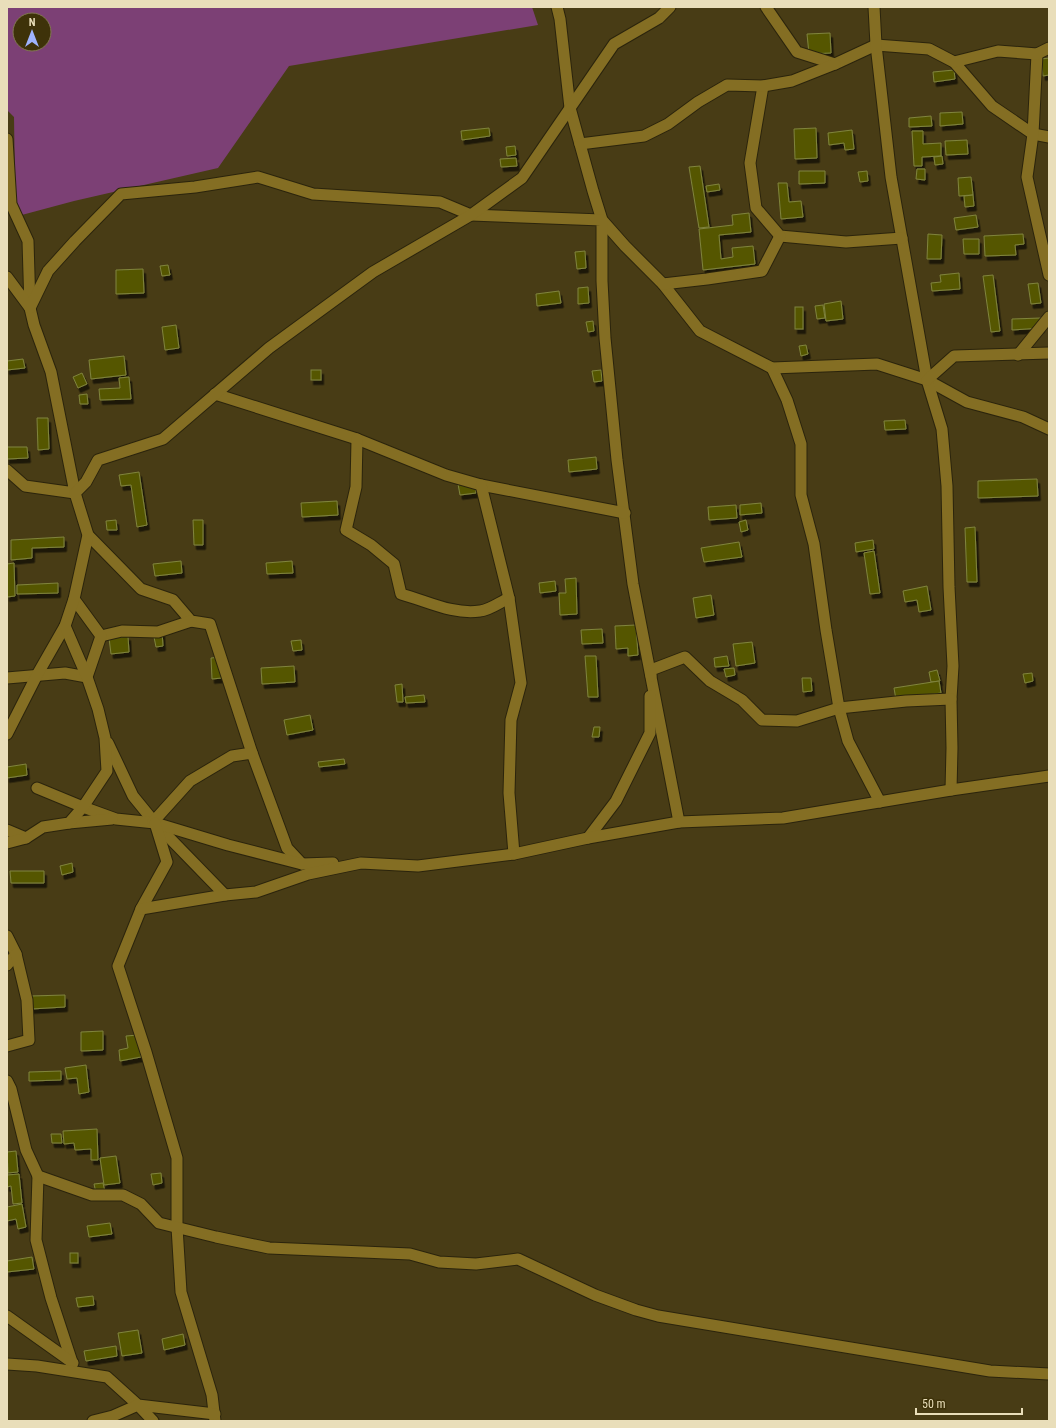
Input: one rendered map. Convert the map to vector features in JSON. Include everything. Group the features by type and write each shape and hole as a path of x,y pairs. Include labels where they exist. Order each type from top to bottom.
{"street":[{"path":"557,7 560,19 570,108 602,220 602,281 605,338 633,584 651,670 679,822"},
{"path":"75,493 86,482 98,460 163,439 269,348 373,272 471,216 522,178 614,44 659,18 670,7"},
{"path":"766,7 797,52 834,64"},
{"path":"874,7 876,45 886,140 927,380 942,429 947,486 949,587 953,666 951,699 951,790"},
{"path":"580,144 644,136 668,124 698,102 727,85 763,86 792,81 876,45 928,49 954,62 992,106 1033,134 1049,137"},
{"path":"954,62 998,51 1037,54 1049,48"},
{"path":"1037,54 1033,134 1027,177 1046,242 1049,275"},
{"path":"763,86 750,162 756,208 780,236 846,242 902,238"},
{"path":"7,140 11,204 28,241 30,308 34,325 51,372 75,493 88,535 142,589 173,600 191,621"},
{"path":"30,308 48,271 121,194 195,187 258,177 313,194 440,202 471,216 602,220 625,246 663,284 700,331 772,368 877,364 927,380 967,402 1023,417 1049,429"},
{"path":"663,284 762,271 780,236"},
{"path":"7,277 30,308"},
{"path":"1018,355 1049,317"},
{"path":"927,380 954,356 1049,353"},
{"path":"772,368 788,400 801,444 801,495 814,544 839,708 848,741 880,802"},
{"path":"215,394 357,439 446,475 481,485 625,513"},
{"path":"357,439 356,487 346,530 371,544 394,564 401,594 455,611 482,611 509,598"},
{"path":"7,470 25,486 75,493"},
{"path":"481,485 509,598 521,683 511,720 509,793 514,854"},
{"path":"7,734 37,675 65,626 74,599 88,535"},
{"path":"74,599 101,636"},
{"path":"101,636 122,631 158,632 191,621 210,624 252,753 287,848 302,864"},
{"path":"65,626 87,677 98,709 105,738 107,771 84,807 69,823"},
{"path":"87,677 101,636"},
{"path":"651,670 685,657 710,681 742,700 762,720 797,721 839,708 906,701 951,699"},
{"path":"588,838 616,801 650,733 651,670"},
{"path":"7,678 65,673 87,677"},
{"path":"105,738 133,796 154,823 224,895"},
{"path":"154,823 190,781 232,756 252,753"},
{"path":"37,788 116,818 154,823 228,845 302,864 361,863 418,866 514,854 588,838 679,822 783,818 951,790 1049,776"},
{"path":"7,843 26,838 43,828 69,823 116,818"},
{"path":"93,1421 113,1416 138,1405 215,1417 212,1395 181,1292 177,1227 177,1158 146,1052 118,966 141,909 167,862 154,823"},
{"path":"7,830 26,838"},
{"path":"141,909 224,895 256,892 308,874 361,863"},
{"path":"7,936 16,954 27,1000 29,1040 7,1046"},
{"path":"7,965 16,954"},
{"path":"7,1081 12,1089 26,1150 38,1176 36,1240 51,1298 72,1362"},
{"path":"38,1176 92,1195 123,1195 142,1204 159,1223 269,1248 410,1254 440,1262 476,1264 518,1259 595,1295 636,1310 658,1316 990,1371 1049,1374"},
{"path":"7,1316 72,1362 107,1377 153,1421"},
{"path":"7,1364 37,1366 107,1377"}],"shaded area":[{"path":"7,7 532,7 538,25 289,66 218,168 74,201 18,216 15,187 14,117 7,110"}],"building":[{"path":"830,33 831,53 809,54 807,34"},
{"path":"1049,58 1049,75 1043,76 1041,59"},
{"path":"954,70 955,79 934,82 933,72"},
{"path":"962,112 963,124 940,126 940,113"},
{"path":"931,116 932,126 909,127 909,118"},
{"path":"489,128 490,136 462,140 461,131"},
{"path":"816,128 817,158 795,159 794,129"},
{"path":"852,130 854,149 845,150 844,143 829,145 828,133"},
{"path":"912,131 923,131 923,144 941,143 941,156 922,157 922,166 914,166"},
{"path":"967,140 968,154 946,155 945,141"},
{"path":"515,146 516,155 507,156 506,147"},
{"path":"942,156 943,164 935,165 934,157"},
{"path":"516,158 517,166 501,167 500,159"},
{"path":"700,166 709,227 699,228 689,167"},
{"path":"917,169 925,169 925,180 916,179"},
{"path":"799,171 825,171 825,183 799,184"},
{"path":"867,171 868,181 860,182 858,172"},
{"path":"971,177 973,195 959,196 958,178"},
{"path":"778,183 787,183 789,202 801,201 803,217 781,219"},
{"path":"719,184 720,190 707,192 706,186"},
{"path":"973,195 974,206 965,207 964,196"},
{"path":"749,213 751,232 719,235 721,259 733,257 732,248 753,246 755,264 703,270 699,229 733,225 732,215"},
{"path":"976,215 978,227 956,230 954,218"},
{"path":"928,234 942,235 941,259 927,259"},
{"path":"1023,234 1024,244 1015,245 1016,255 985,256 984,236"},
{"path":"963,239 979,239 979,254 964,254"},
{"path":"585,251 586,268 577,269 575,252"},
{"path":"168,265 170,275 162,276 160,266"},
{"path":"143,269 144,293 116,294 116,270"},
{"path":"959,273 960,289 932,291 931,283 941,282 940,275"},
{"path":"993,275 1000,331 991,332 983,276"},
{"path":"1038,283 1041,303 1031,304 1028,284"},
{"path":"588,287 589,303 578,304 578,288"},
{"path":"559,291 561,303 537,306 536,294"},
{"path":"841,301 843,319 826,321 824,304"},
{"path":"823,305 825,318 817,319 815,306"},
{"path":"795,307 803,307 803,329 795,329"},
{"path":"1041,318 1042,328 1012,330 1012,319"},
{"path":"593,321 594,331 588,332 586,322"},
{"path":"176,325 179,348 165,350 162,327"},
{"path":"806,345 808,354 801,356 799,346"},
{"path":"124,356 126,375 91,379 89,360"},
{"path":"23,359 25,368 7,370 7,361"},
{"path":"311,370 321,370 321,380 311,380"},
{"path":"601,370 602,381 594,382 592,371"},
{"path":"82,373 87,384 78,388 73,377"},
{"path":"129,377 131,399 100,400 99,389 120,388 119,378"},
{"path":"87,394 88,404 80,404 79,395"},
{"path":"37,418 48,418 49,449 38,450"},
{"path":"905,420 906,429 885,430 884,421"},
{"path":"7,447 27,447 28,458 7,459"},
{"path":"596,457 597,469 569,472 568,460"},
{"path":"139,472 147,525 137,527 131,485 121,486 119,475"},
{"path":"1037,479 1038,496 978,498 978,481"},
{"path":"475,482 476,493 460,495 458,484"},
{"path":"337,501 338,515 302,517 301,503"},
{"path":"761,503 762,513 740,515 740,505"},
{"path":"736,505 737,518 709,520 708,507"},
{"path":"116,520 117,530 107,530 106,521"},
{"path":"193,520 203,520 203,545 194,545"},
{"path":"746,520 748,530 741,532 739,522"},
{"path":"975,527 977,582 967,582 965,528"},
{"path":"64,537 64,547 32,548 32,558 11,560 11,540"},
{"path":"873,540 874,549 856,552 855,543"},
{"path":"739,542 742,557 704,562 701,548"},
{"path":"874,551 880,593 870,594 864,553"},
{"path":"181,561 182,573 155,576 153,564"},
{"path":"292,561 293,573 267,574 266,563"},
{"path":"14,563 15,596 7,597 7,564"},
{"path":"576,578 577,614 560,615 559,593 566,593 565,579"},
{"path":"555,581 556,591 540,593 539,583"},
{"path":"58,583 58,593 17,594 17,585"},
{"path":"927,586 931,610 919,612 917,600 905,602 903,591"},
{"path":"711,595 714,615 696,618 693,598"},
{"path":"636,625 638,655 628,656 628,648 616,649 615,626"},
{"path":"602,629 603,643 582,644 581,630"},
{"path":"162,631 163,646 156,647 153,632"},
{"path":"128,636 129,652 111,654 109,638"},
{"path":"301,640 302,650 293,651 291,641"},
{"path":"752,642 755,663 736,666 733,644"},
{"path":"585,656 596,656 598,697 588,697"},
{"path":"727,656 729,666 715,667 714,658"},
{"path":"221,657 222,678 212,679 211,658"},
{"path":"294,666 295,682 262,684 261,668"},
{"path":"734,668 735,675 726,677 724,669"},
{"path":"937,670 940,681 931,682 929,672"},
{"path":"1032,673 1033,681 1025,683 1023,674"},
{"path":"802,678 811,678 812,691 803,692"},
{"path":"939,681 941,693 896,700 894,688"},
{"path":"402,684 403,702 397,702 395,685"},
{"path":"424,695 425,702 406,703 405,697"},
{"path":"310,715 313,730 287,735 284,720"},
{"path":"594,727 600,727 599,737 592,737"},
{"path":"344,759 345,764 319,767 318,762"},
{"path":"26,764 27,775 7,778 7,767"},
{"path":"72,863 73,872 62,875 60,866"},
{"path":"10,871 44,871 44,883 11,883"},
{"path":"65,995 65,1007 31,1009 30,996"},
{"path":"103,1031 103,1050 81,1051 81,1032"},
{"path":"138,1035 141,1057 120,1061 119,1050 128,1048 126,1036"},
{"path":"86,1065 89,1092 79,1094 77,1078 67,1079 65,1068"},
{"path":"61,1071 61,1080 29,1081 29,1072"},
{"path":"97,1129 98,1160 91,1160 91,1149 75,1150 74,1143 64,1144 63,1131"},
{"path":"51,1134 61,1134 62,1143 52,1143"},
{"path":"16,1151 18,1172 8,1173 7,1152"},
{"path":"116,1156 120,1183 104,1185 100,1158"},
{"path":"161,1173 162,1183 153,1185 151,1174"},
{"path":"19,1174 22,1203 13,1204 11,1186 7,1187 7,1175"},
{"path":"103,1183 105,1192 96,1193 94,1184"},
{"path":"22,1204 26,1227 18,1229 16,1219 7,1221 7,1207"},
{"path":"110,1223 112,1234 89,1237 87,1226"},
{"path":"70,1253 78,1253 78,1263 70,1263"},
{"path":"32,1257 34,1269 7,1272 7,1261"},
{"path":"93,1296 94,1305 78,1307 76,1298"},
{"path":"138,1330 142,1353 122,1356 118,1333"},
{"path":"183,1334 185,1345 164,1350 162,1339"},
{"path":"116,1346 117,1356 86,1361 84,1351"}]}
